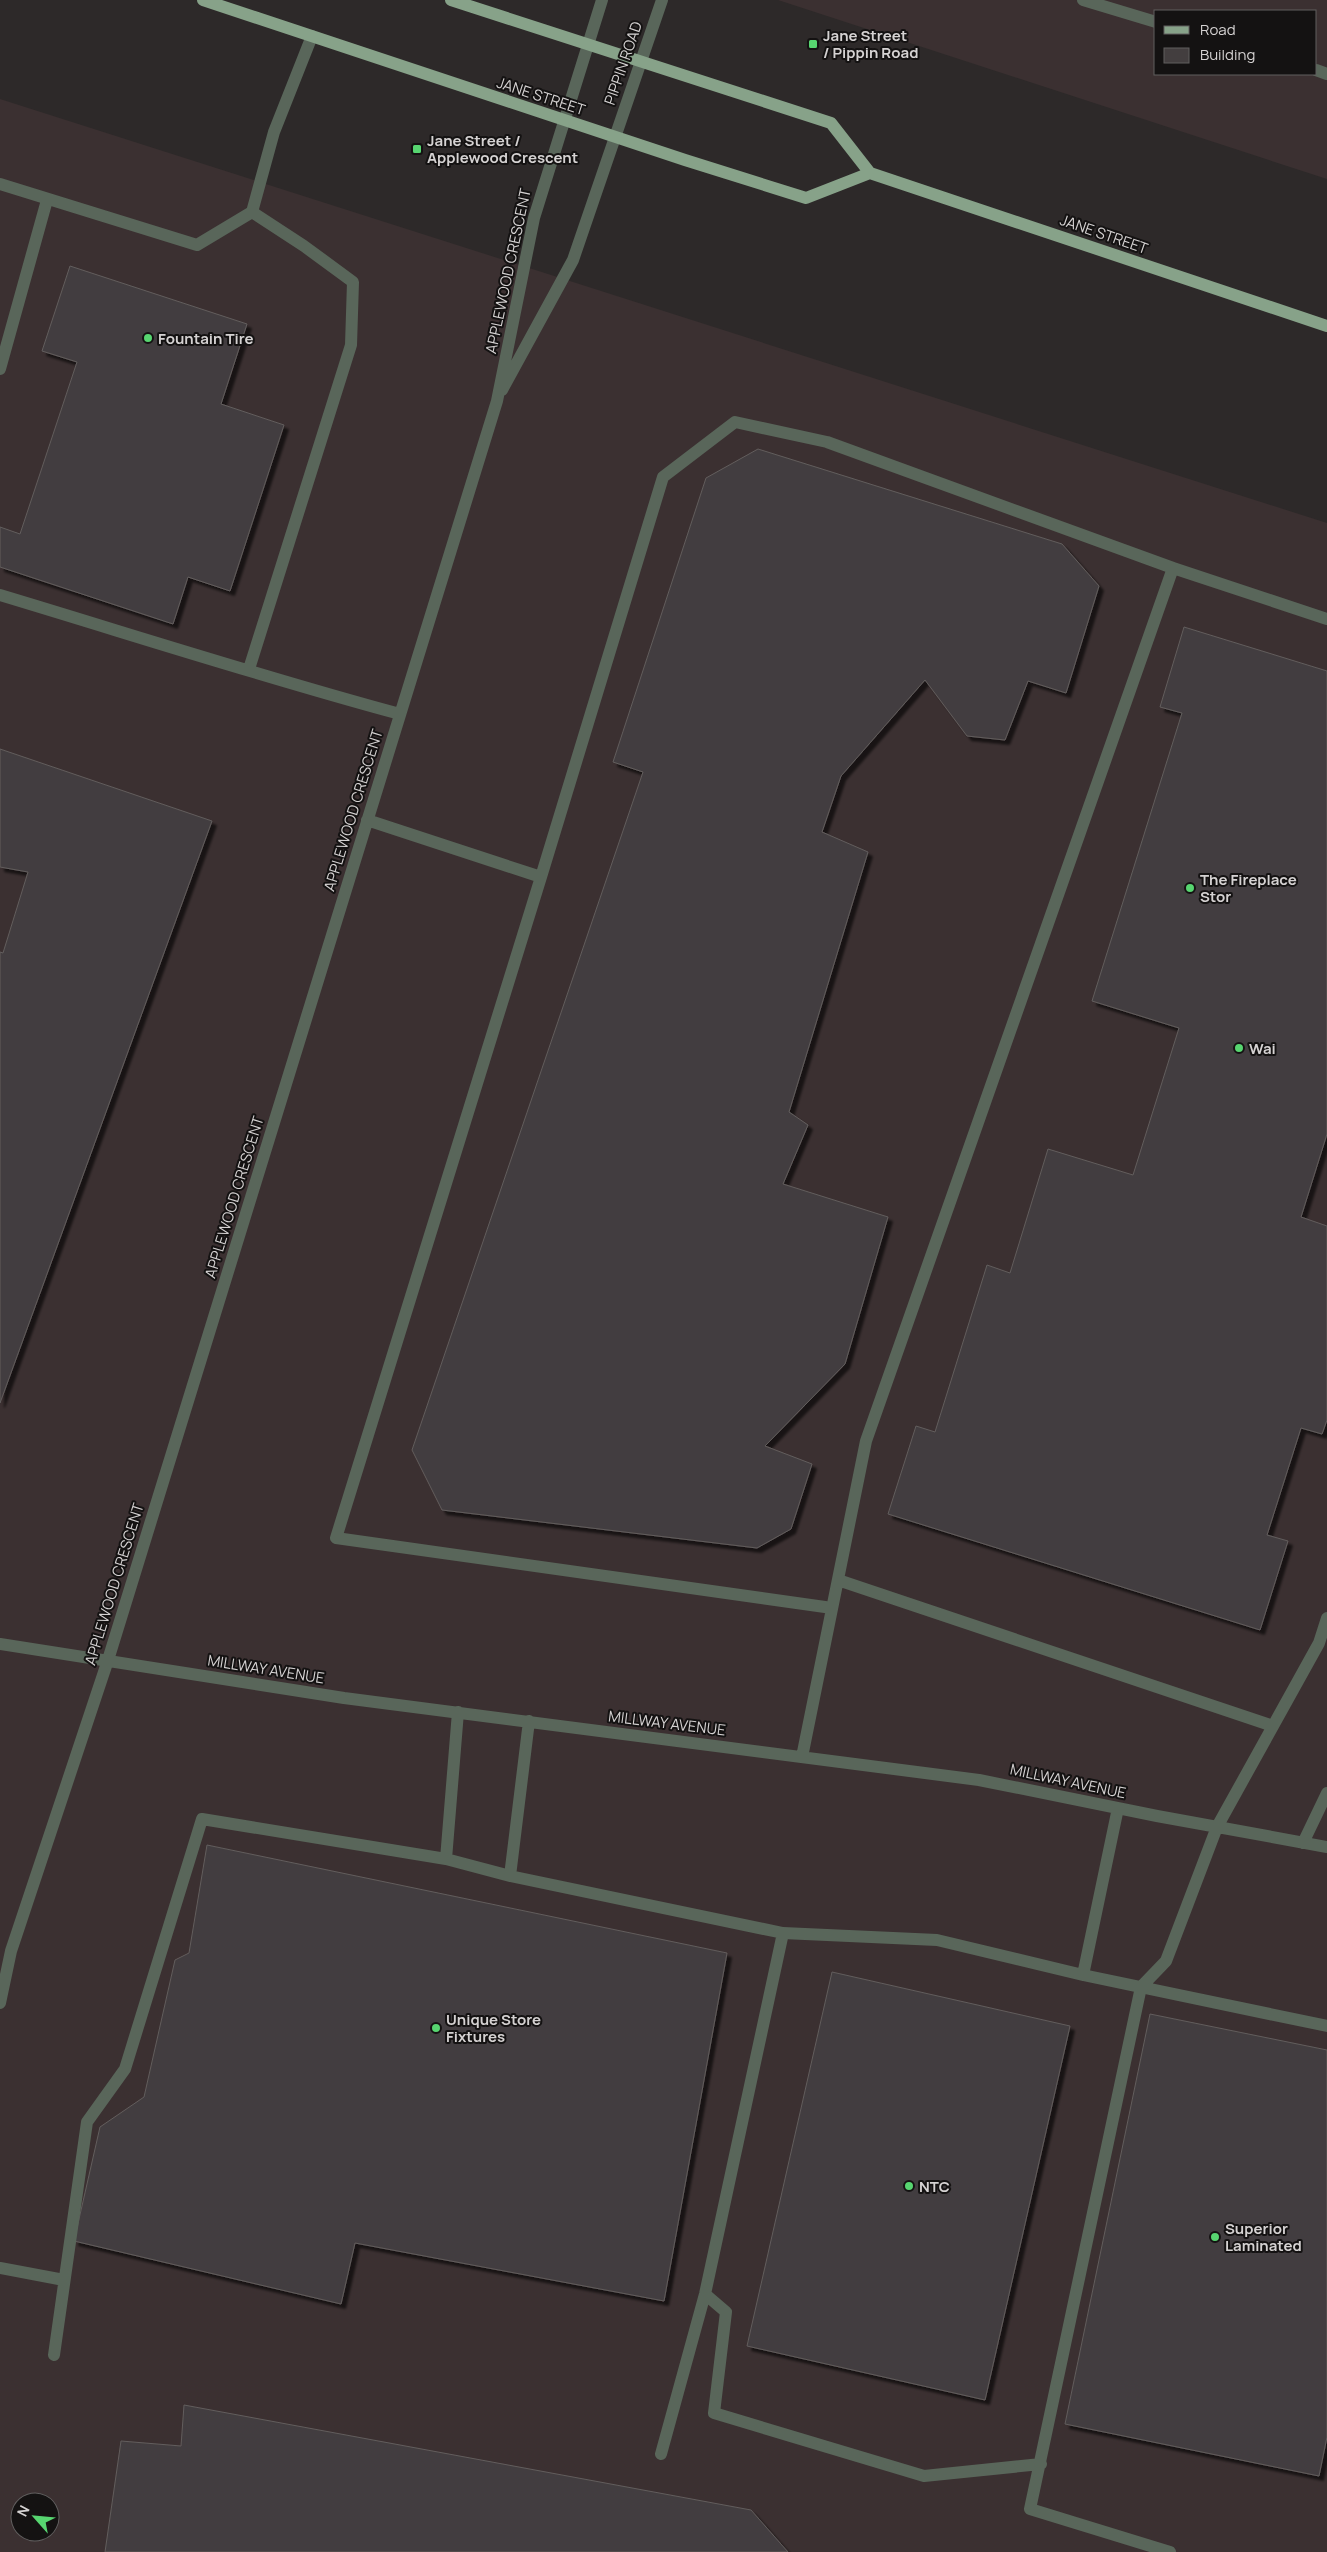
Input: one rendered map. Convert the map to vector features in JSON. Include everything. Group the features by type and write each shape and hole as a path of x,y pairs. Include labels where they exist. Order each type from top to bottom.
{"main road":[{"name":"JANE STREET","path":"203,0 563,120 806,198 870,173 1327,326"},
{"path":"451,0 640,63 831,123 870,173"}],"street":[{"path":"563,120 602,0"},
{"name":"PIPPIN ROAD","path":"615,136 662,0"},
{"path":"1083,0 1154,21"},
{"path":"0,184 198,245 252,212 274,132 312,36"},
{"name":"APPLEWOOD CRESCENT","path":"0,2002 11,1951 108,1660 497,401 534,218 563,120"},
{"name":"APPLEWOOD CRESCENT","path":"497,401 573,260 615,136"},
{"path":"0,369 47,200"},
{"path":"249,669 351,345 353,282 304,246 252,212"},
{"path":"832,1608 336,1538 663,478 735,422 827,442 1173,568 1327,619"},
{"path":"802,1757 866,1441 1173,568"},
{"path":"0,596 249,669 318,692 400,714"},
{"path":"368,820 541,877"},
{"path":"838,1580 1273,1726"},
{"path":"1170,2552 1030,2510 1141,1988 1166,1961 1216,1827 1319,1643 1327,1618"},
{"name":"MILLWAY AVENUE","path":"0,1644 344,1698 979,1780 1327,1847"},
{"path":"446,1859 458,1712"},
{"path":"510,1876 528,1721"},
{"path":"1303,1842 1327,1793"},
{"path":"1083,1975 1118,1808"},
{"path":"54,2355 87,2122 125,2069 202,1819 446,1859 510,1876 783,1933 937,1940 1141,1988 1327,2026"},
{"path":"661,2454 705,2294 783,1933"},
{"path":"0,2268 64,2280"},
{"path":"705,2294 726,2312 714,2413 924,2476 1040,2464"}],"shaded area":[{"path":"778,0 1327,0 1327,179"},
{"path":"0,99 1327,523 1327,2552 0,2552"}],"building":[{"path":"70,266 247,324 221,404 284,425 230,591 188,577 173,624 0,567 0,527 20,534 77,362 42,351"},
{"path":"758,449 1062,544 1099,586 1066,693 1028,681 1005,740 967,736 925,680 841,776 822,832 868,852 789,1112 808,1125 783,1184 888,1217 845,1364 765,1446 812,1464 791,1529 757,1548 442,1510 412,1450 643,772 613,762 706,478"},
{"path":"1184,627 1327,671 1327,1134 1301,1217 1327,1226 1327,1420 1322,1434 1301,1428 1267,1535 1288,1541 1260,1630 888,1514 916,1426 935,1432 987,1265 1010,1273 1048,1149 1133,1175 1179,1028 1092,1001 1182,713 1160,707"},
{"path":"0,749 212,821 0,1403 0,952 3,953 28,872 0,867"},
{"name":"Unique Store Fixtures","path":"207,1845 727,1953 664,2301 355,2243 341,2304 74,2241 100,2127 144,2097 175,1960 189,1953"},
{"name":"NTC","path":"832,1972 1070,2026 985,2400 747,2346"},
{"name":"Superior Laminated","path":"1150,2014 1327,2050 1327,2437 1319,2476 1065,2424"},
{"path":"184,2405 751,2510 788,2552 105,2552 121,2441 181,2446"}],"place":[{"name":"Jane Street / Pippin Road","path":"813,44"},
{"name":"Jane Street / Applewood Crescent","path":"417,149"},
{"name":"Fountain Tire","path":"148,338"},
{"name":"The Fireplace Stor","path":"1190,888"},
{"name":"Wai","path":"1239,1048"},
{"name":"Unique Store Fixtures","path":"436,2028"},
{"name":"NTC","path":"909,2186"},
{"name":"Superior Laminated","path":"1215,2237"}]}
